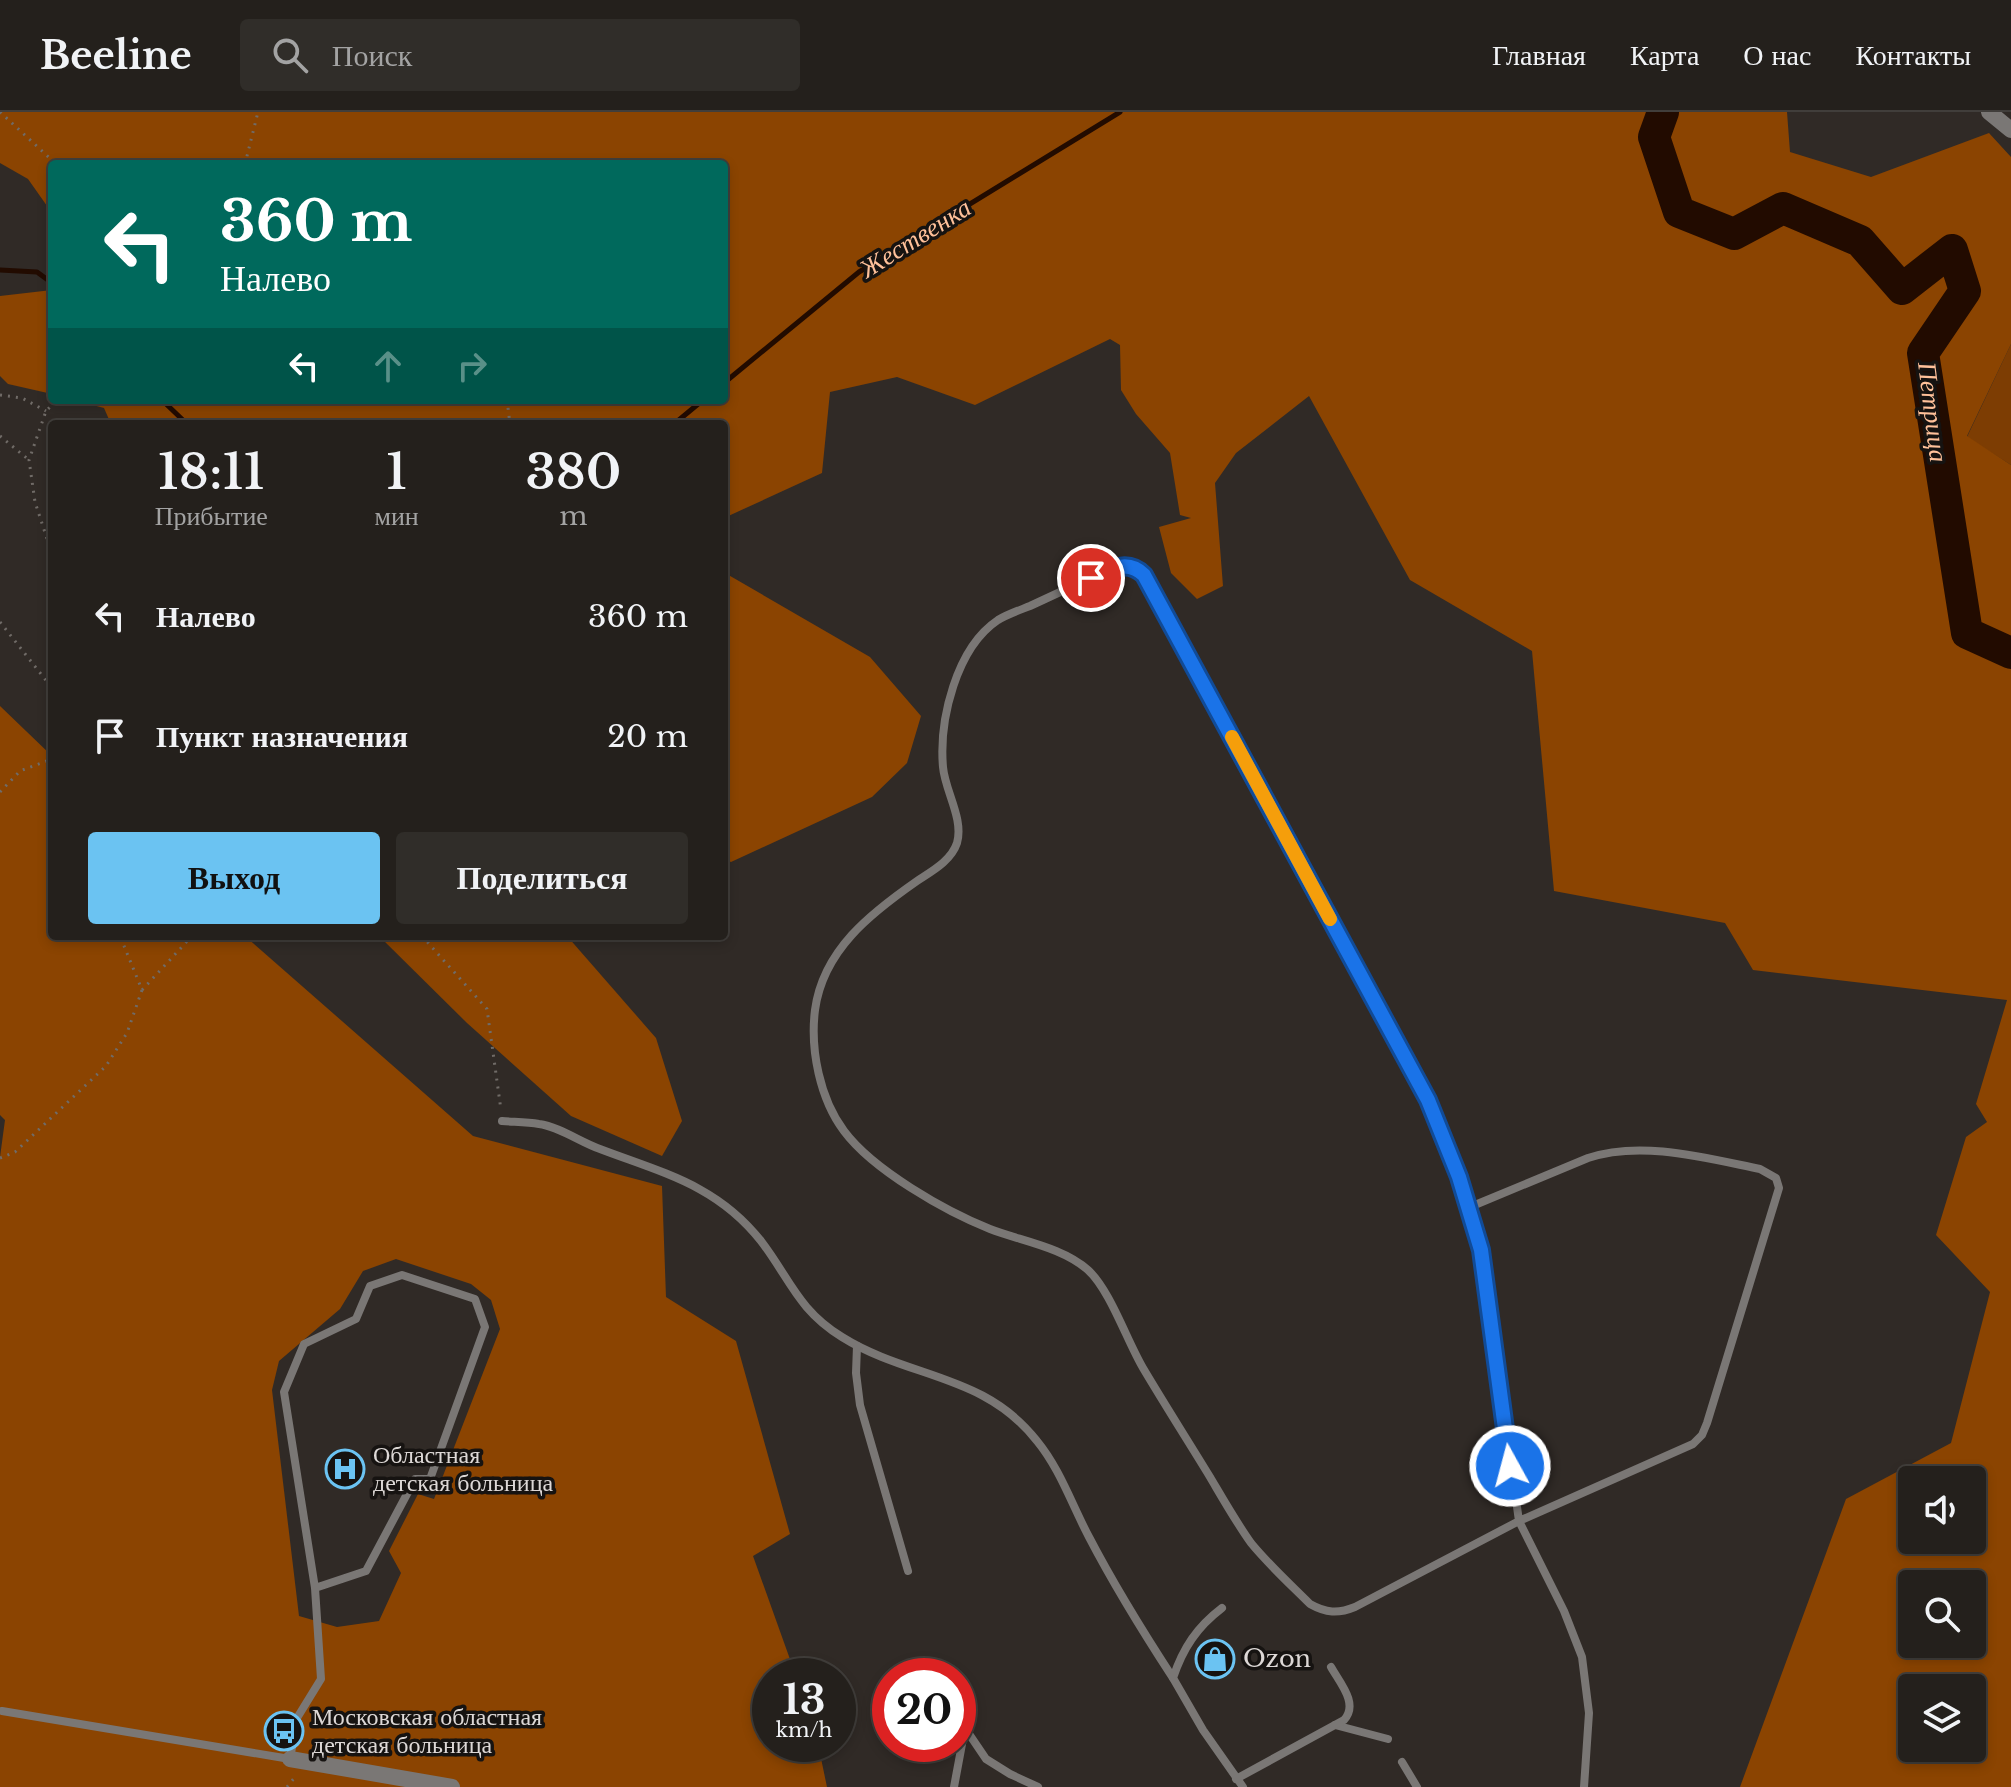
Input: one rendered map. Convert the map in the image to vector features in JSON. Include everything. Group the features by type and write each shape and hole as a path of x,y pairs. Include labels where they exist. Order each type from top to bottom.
{"street":[{"path":"1989,112 2011,130"},
{"path":"290,1759 452,1787"}],"lane":[{"path":"1470,1207 1588,1158 1618,1150 1645,1150 1760,1169 1771,1173 1778,1182 1702,1435 1693,1444 1519,1521 1344,1611 1323,1611 1310,1604 1249,1539 1141,1364 1093,1276 1078,1263 974,1222 922,1194 846,1135 823,1090 815,1051 815,1008 820,986 832,962 857,928 883,905 941,865 956,847 959,833 957,818 943,771 945,716 968,656 997,621 1114,567 1132,566 1144,575 1428,1100 1470,1207 1485,1268 1519,1521 1576,1638 1582,1657 1589,1713 1584,1787"},
{"path":"502,1121 541,1124 688,1181 711,1194 761,1241 808,1311 826,1327 857,1346 906,1367 981,1393 1017,1419 1038,1442 1056,1469 1111,1578 1203,1730 1240,1783 1344,1720 1351,1708 1350,1700 1331,1667"},
{"path":"2,1711 290,1759 297,1718 321,1679 315,1588 284,1392 304,1344 356,1319 370,1286 402,1275 475,1299 485,1327 430,1479 415,1479 366,1571 315,1588"},
{"path":"857,1346 860,1405 908,1571"},
{"path":"1173,1678 1188,1641 1208,1618 1222,1608"},
{"path":"1335,1725 1388,1739"},
{"path":"976,1744 986,1759 1038,1787"},
{"path":"954,1787 959,1762"},
{"path":"1402,1762 1417,1787"}],"path":[{"path":"0,112 52,160"},
{"path":"246,160 258,112"},
{"path":"0,395 22,398 46,411"},
{"path":"48,542 35,502 29,460 46,411 53,404"},
{"path":"0,436 29,460"},
{"path":"0,622 48,683"},
{"path":"0,792 20,771 48,760"},
{"path":"122,940 142,990"},
{"path":"0,1158 15,1152 106,1066 127,1033 142,990 188,940"},
{"path":"426,940 487,1009 502,1121"}],"shaded area":[{"path":"0,112 1787,112 1790,152 1871,177 1989,133 2011,157 2011,344 1967,436 2011,465 2011,1787 1740,1787 1846,1499 1898,1471 1898,1554 1986,1554 1986,1466 1908,1466 1951,1443 1990,1292 1936,1235 1966,1137 1987,1122 1976,1104 2007,1000 1753,970 1725,923 1554,891 1532,651 1410,580 1309,396 1236,453 1215,483 1223,586 1197,599 1171,573 1159,527 1191,518 1180,515 1170,453 1136,414 1121,390 1120,345 1110,339 975,405 897,377 830,392 822,473 728,516 728,420 109,420 104,408 89,404 728,404 728,160 48,160 48,207 28,179 0,163"},
{"path":"48,290 48,393 8,384 0,376 0,296"},
{"path":"2011,344 2011,465 1967,437"},
{"path":"728,575 870,657 921,716 907,763 872,797 728,861"},
{"name":"Областная детская больница","path":"0,706 48,752 48,940 250,940 473,1136 662,1186 666,1297 736,1341 790,1534 753,1556 790,1658 752,1658 752,1762 822,1762 827,1787 0,1787 0,1157 5,1120 0,1115","holes":["396,1259 471,1284 491,1300 500,1329 434,1499 418,1494 389,1551 401,1573 379,1621 337,1627 299,1616 272,1390 279,1361 340,1309 363,1271"]},
{"path":"383,940 570,940 656,1038 682,1121 662,1156 571,1116 467,1023"}],"waterway":[{"name":"Жественка","path":"728,380 859,272 1120,112"},
{"name":"Петрица","path":"1663,112 1654,137 1679,212 1734,234 1783,208 1860,241 1902,289 1952,250 1965,291 1923,353 1967,633 2011,653"},
{"name":"Жественка","path":"0,270 37,272 48,280"},
{"name":"Жественка","path":"166,404 183,420"},
{"name":"Жественка","path":"679,420 698,404"}],"slow traffic":[{"path":"1232,737 1330,919"}],"place":[{"name":"Областная детская больница","path":"345,1469"},
{"name":"Ozon","path":"1215,1659"},
{"name":"Московская областная детская больница","path":"284,1731"}],"route":[{"path":"1091,578 1125,565 1139,569 1144,575 1428,1100 1470,1207 1481,1250 1510,1466"}]}
